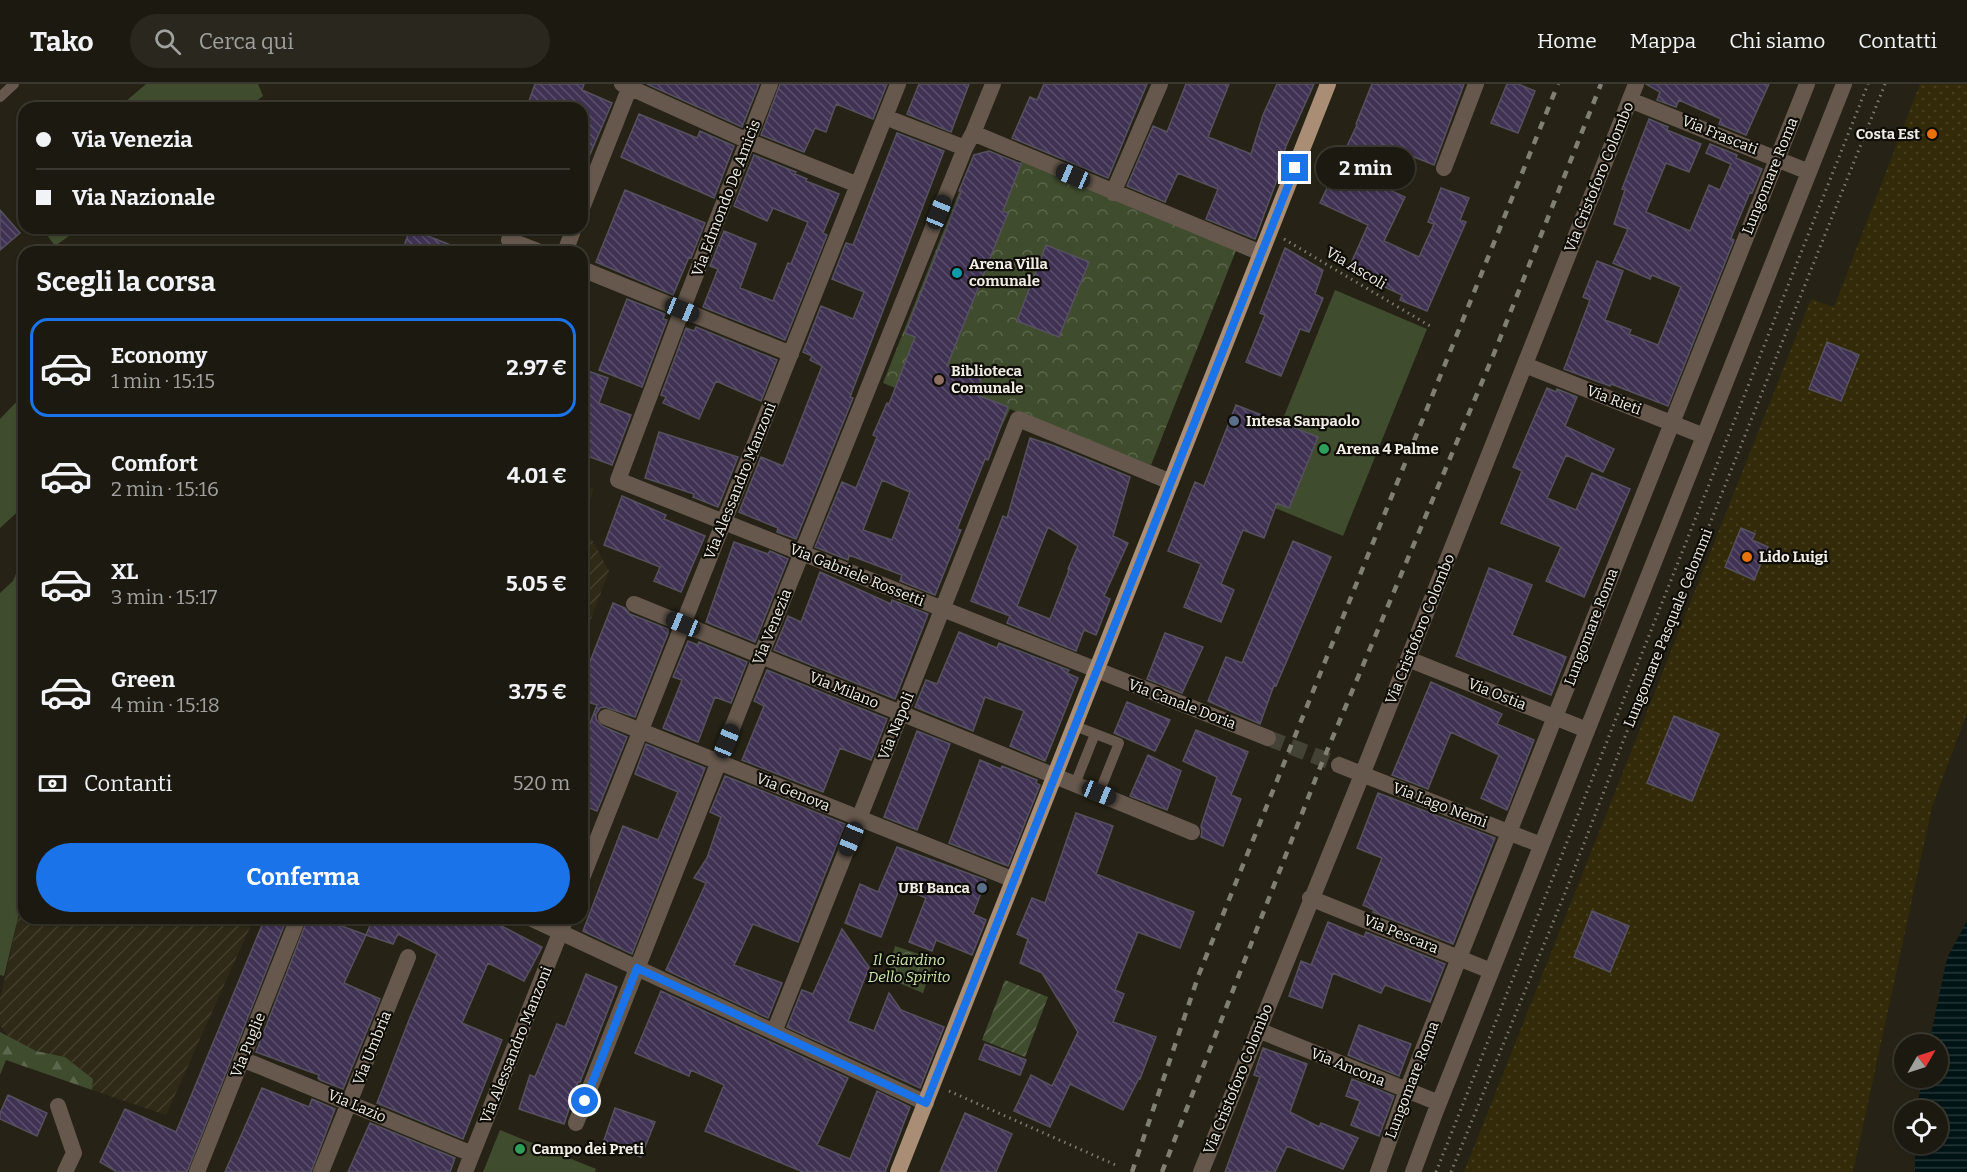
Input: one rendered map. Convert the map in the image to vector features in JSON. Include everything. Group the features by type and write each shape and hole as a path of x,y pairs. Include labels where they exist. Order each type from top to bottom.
{"main road":[{"path":"898,1172 1328,84"}],"street":[{"name":"Via Edmondo De Amicis","path":"618,480 770,84"},
{"name":"Via Alessandro Manzoni","path":"588,863 898,84"},
{"name":"Via Venezia","path":"576,1123 801,553 993,84"},
{"path":"1113,192 1160,84"},
{"path":"1444,168 1476,84"},
{"name":"Lungomare Roma","path":"1378,1172 1407,1090 1459,958 1807,84"},
{"path":"1413,1172 1438,1103 1844,84"},
{"path":"588,192 627,85 748,141 858,185"},
{"name":"Via Frascati","path":"1633,92 1809,172"},
{"name":"Via Cristoforo Colombo","path":"1201,1172 1310,898 1362,775 1633,92"},
{"path":"885,117 969,140 1113,192 1261,253"},
{"path":"510,240 525,246"},
{"path":"588,271 791,354"},
{"name":"Via Rieti","path":"1525,365 1704,436"},
{"name":"Via Napoli","path":"774,1032 1018,419 1171,482"},
{"name":"Via Gabriele Rossetti","path":"618,480 1096,671"},
{"name":"Via Milano","path":"634,604 1192,832"},
{"name":"Via Ostia","path":"1408,659 1587,730"},
{"name":"Via Canale Doria","path":"1096,671 1268,738"},
{"name":"Via Genova","path":"606,717 1014,880"},
{"name":"Via Lago Nemi","path":"1339,765 1541,845"},
{"name":"Via Pescara","path":"1310,898 1491,971"},
{"name":"Via Puglie","path":"197,1172 296,924"},
{"path":"563,925 637,968 926,1103"},
{"name":"Via Alessandro Manzoni","path":"465,1172 563,925"},
{"name":"Via Umbria","path":"321,1172 408,957"},
{"name":"Via Ancona","path":"1258,1030 1438,1103"},
{"name":"Via Lazio","path":"242,1059 472,1154"},
{"path":"58,1106 74,1153 65,1172"}],"lane":[{"path":"0,97 14,84"},
{"path":"1075,726 1119,743 1099,793"},
{"path":"1076,784 1095,734"}],"path":[{"name":"Lungomare Pasquale Celommi","path":"1436,1172 1868,84"},
{"name":"Lungomare Pasquale Celommi","path":"1451,1172 1565,893 1885,84"},
{"name":"Via Ascoli","path":"1270,230 1430,326"},
{"path":"933,1084 1118,1166"}],"shaded area":[{"path":"588,487 594,489 588,504"},
{"path":"588,533 609,571 588,627"},
{"path":"18,920 18,924 251,924 166,1115 92,1090 93,1079 65,1057 36,1051 9,1038 0,1025 0,999"},
{"path":"1967,921 1967,1172 1915,1172 1915,1154 1948,1154 1948,1100 1918,1100 1921,1088 1948,1088 1948,1034 1931,1034 1947,958"}],"green space":[{"path":"146,84 258,84 263,96 255,102 125,102"},
{"path":"1021,161 1237,248 1151,465 1010,409 1000,430 883,383 959,192 1002,209"},
{"path":"46,234 72,234 55,246"},
{"name":"Arena 4 Palme","path":"1335,290 1427,329 1343,536 1251,498"},
{"path":"18,400 18,512 0,528 0,419"},
{"path":"18,569 18,918 4,976 0,975 0,593 13,581"},
{"name":"Il Giardino Dello Spirito","path":"895,946 934,959 923,993 887,978"},
{"path":"1005,980 1048,997 1025,1057 982,1040"},
{"path":"0,1032 36,1051 65,1057 93,1079 92,1090 6,1060 0,1075"},
{"name":"Campo dei Preti","path":"500,1130 596,1169 595,1172 483,1172"}],"sand":[{"path":"1920,84 1967,84 1967,713 1932,807 1853,1172 1464,1172 1811,299 1834,307"}],"building":[{"path":"535,84 584,84 582,90 612,103 588,159 588,102 529,102"},
{"path":"647,84 759,84 742,127"},
{"path":"780,84 887,84 873,119 836,104 826,132 815,128 804,152 761,135"},
{"path":"919,84 969,84 951,132 907,114"},
{"path":"1044,84 1147,84 1108,178 1012,138 1030,97 1037,100"},
{"path":"1186,84 1229,84 1208,137 1251,154 1263,115 1277,84 1314,84 1286,146 1278,177 1255,239 1206,219 1218,189 1178,173 1165,202 1127,186 1153,126 1167,132"},
{"path":"1372,84 1464,84 1434,165 1382,144 1366,179 1405,197 1384,241 1419,257 1434,224 1428,222 1441,188 1469,198 1460,220 1466,222 1427,311 1400,300 1402,295 1348,270 1368,225 1320,203 1357,125"},
{"path":"1507,84 1518,84 1535,91 1518,133 1491,123"},
{"path":"1646,84 1769,84 1746,135 1719,124 1721,119 1679,100 1676,107 1657,100 1660,92"},
{"path":"639,114 697,138 700,131 734,146 714,198 621,157"},
{"path":"1649,119 1668,127 1667,130 1701,144 1689,172 1666,163 1646,212 1690,231 1709,185 1720,190 1731,164 1706,153 1710,144 1762,169 1731,238 1734,240 1668,406 1564,369 1590,300 1583,297 1597,261 1623,271 1605,320 1631,330 1629,334 1658,345 1681,287 1652,275 1650,279 1613,263 1628,229 1614,224 1625,190 1622,189"},
{"path":"897,133 944,151 850,397 853,398 796,539 777,532 778,528 739,512 761,457 783,466 822,366 810,360 812,356 803,352 821,306 853,319 864,292 832,279 846,243 853,245"},
{"path":"989,151 1021,164 1003,211 1008,213 947,366 981,379 975,394 1008,407 988,460 985,459 957,529 961,530 935,595 900,581 902,575 849,555 848,560 815,547 842,482 856,488 877,437 873,435 887,403 889,404 915,337 905,333 974,155","holes":["882,480 910,492 892,540 863,530"]},
{"path":"754,155 796,172 795,174 807,179 806,181 839,194 823,233 827,235 785,340 703,307 718,269 710,266 724,231 756,244 740,288 773,301 808,222 773,208 767,221 734,206"},
{"path":"625,190 705,223 673,295 596,262"},
{"path":"0,210 19,234 0,250"},
{"path":"408,234 423,234 453,246 404,246"},
{"path":"1046,245 1089,262 1059,337 1017,321"},
{"path":"1285,248 1323,270 1315,294 1323,298 1309,332 1300,329 1281,376 1246,362 1265,315 1260,313"},
{"path":"627,299 665,314 663,319 667,320 642,387 599,370"},
{"path":"696,327 777,360 761,401 716,381 699,419 663,403 666,397 661,395 686,328 694,331"},
{"path":"1827,342 1859,355 1841,401 1809,389"},
{"path":"588,371 608,378 599,403 631,415 612,465 588,456"},
{"path":"1547,388 1556,392 1557,389 1577,397 1565,426 1614,449 1603,472 1566,455 1547,498 1576,510 1592,473 1630,489 1584,597 1546,581 1561,547 1501,523 1522,471 1513,467"},
{"path":"1236,405 1318,437 1289,508 1277,503 1264,538 1243,530 1221,584 1234,590 1221,622 1184,607 1201,564 1168,551 1195,482 1204,486"},
{"path":"659,432 738,457 718,507 693,497 694,494 645,478"},
{"path":"1030,438 1130,477 1113,536 1128,543 1104,596 1110,599 1096,635 1084,630 1076,651 1007,623 1010,616 971,601 1003,516 1007,518","holes":["1048,527 1078,546 1050,619 1017,606"]},
{"path":"622,496 666,515 664,519 705,536 681,592 654,581 660,567 604,545"},
{"path":"1741,528 1755,534 1752,540 1768,547 1754,580 1725,567"},
{"path":"1293,541 1331,557 1276,686 1274,685 1260,724 1208,701 1226,657 1242,663"},
{"path":"734,542 768,554 770,551 788,559 755,642 706,622"},
{"path":"1489,568 1532,585 1512,635 1566,657 1551,695 1456,656"},
{"path":"820,572 891,604 892,600 928,614 895,699 774,650 788,616 801,622"},
{"path":"613,603 625,608 630,614 668,629 635,717 605,707 600,708 596,714 596,719 602,726 627,737 597,811 588,807 588,728 597,705 588,702 588,667"},
{"path":"959,632 997,648 999,643 1069,670 1067,673 1078,678 1045,761 1010,746 1024,711 985,697 973,731 915,707 926,680 937,684"},
{"path":"1165,633 1203,647 1182,693 1147,679"},
{"path":"688,641 698,645 699,642 747,662 731,703 715,697 698,742 663,728 682,680 673,677"},
{"path":"767,670 887,719 871,760 840,748 823,792 742,760 764,706 754,701"},
{"path":"1431,682 1502,714 1497,724 1534,740 1507,810 1481,798 1499,755 1451,732 1428,789 1392,775"},
{"path":"1127,702 1170,720 1155,751 1114,733"},
{"path":"1674,716 1719,734 1692,801 1647,783"},
{"path":"1196,730 1248,752 1231,795 1241,799 1223,846 1201,837 1201,826 1217,777 1183,761"},
{"path":"917,731 950,744 917,830 884,817"},
{"path":"646,744 705,768 632,954 583,931 586,924 588,924 588,918 623,826 658,840 678,792 635,774"},
{"path":"1148,755 1181,771 1167,810 1130,796"},
{"path":"980,760 1037,780 1036,783 1040,785 1008,866 949,843"},
{"path":"725,776 845,824 798,942 753,924 734,965 782,983 768,1018 666,970 706,883 694,878 707,858 721,817 710,812"},
{"path":"1378,793 1495,838 1453,944 1373,912 1374,910 1363,905 1382,858 1357,848"},
{"path":"1076,813 1113,826 1096,874 1194,912 1180,948 1138,932 1115,990 1124,994 1113,1022 1156,1037 1140,1079 1123,1110 1070,1084 1050,1127 1014,1111 1031,1075 1052,1086 1078,1032 1042,973 1020,963 1028,939 1017,934 1032,898 1045,903"},
{"path":"897,847 986,880 973,914 986,920 972,955 936,940 932,951 909,942 926,898 900,887 881,937 845,923 860,884 878,892"},
{"path":"1592,911 1629,926 1610,972 1574,957"},
{"path":"1328,922 1364,937 1366,932 1445,964 1430,1002 1385,985 1381,993 1333,973 1322,1008 1289,996 1301,961 1311,965"},
{"path":"263,924 285,924 187,1172 117,1172 100,1162 125,1109 176,1132"},
{"path":"306,924 336,924 366,935 344,983 380,999 343,1089 320,1080 319,1075 256,1052"},
{"path":"371,924 498,924 542,947 524,981 488,963 462,1023 502,1040 463,1139 377,1103 437,954 398,934 393,944 366,935"},
{"path":"842,929 869,967 848,1021 874,1031 889,993 901,1010 944,1027 920,1088 787,1027 802,990 813,994"},
{"path":"586,974 617,987 580,1082 578,1082 564,1124 519,1109 530,1075 535,1077 557,1024 565,1027"},
{"path":"661,991 848,1078 817,1145 850,1159 877,1091 910,1107 885,1172 803,1172 705,1131 724,1085 691,1070 689,1076 635,1053"},
{"path":"1359,1025 1411,1044 1399,1076 1348,1055"},
{"path":"985,1044 1026,1060 1020,1075 979,1059"},
{"path":"1263,1048 1307,1064 1290,1112 1319,1127 1321,1123 1358,1138 1343,1169 1287,1146 1275,1172 1225,1172 1260,1077 1254,1075"},
{"path":"1352,1079 1394,1096 1379,1136 1351,1125 1360,1101 1346,1096"},
{"path":"262,1088 309,1107 312,1099 335,1109 311,1172 225,1172"},
{"path":"8,1095 47,1113 37,1136 0,1119 0,1113"},
{"path":"615,1108 655,1122 641,1157 603,1143"},
{"path":"965,1113 1012,1134 996,1172 940,1172"},
{"path":"370,1123 455,1158 450,1172 348,1172"}],"tunnel":[{"path":"1268,738 1339,765"}],"railway":[{"path":"1132,1172 1199,974 1558,84"},
{"path":"1162,1172 1319,770 1493,356 1601,84"}],"place":[{"name":"Costa Est","path":"1932,134"},
{"name":"Arena Villa comunale","path":"957,273"},
{"name":"Biblioteca Comunale","path":"939,380"},
{"name":"Intesa Sanpaolo","path":"1234,421"},
{"name":"Arena 4 Palme","path":"1324,449"},
{"name":"Lido Luigi","path":"1747,557"},
{"name":"UBI Banca","path":"982,888"},
{"name":"Campo dei Preti","path":"520,1149"}],"route":[{"path":"585,1101 637,968 926,1103 1295,168"}]}
